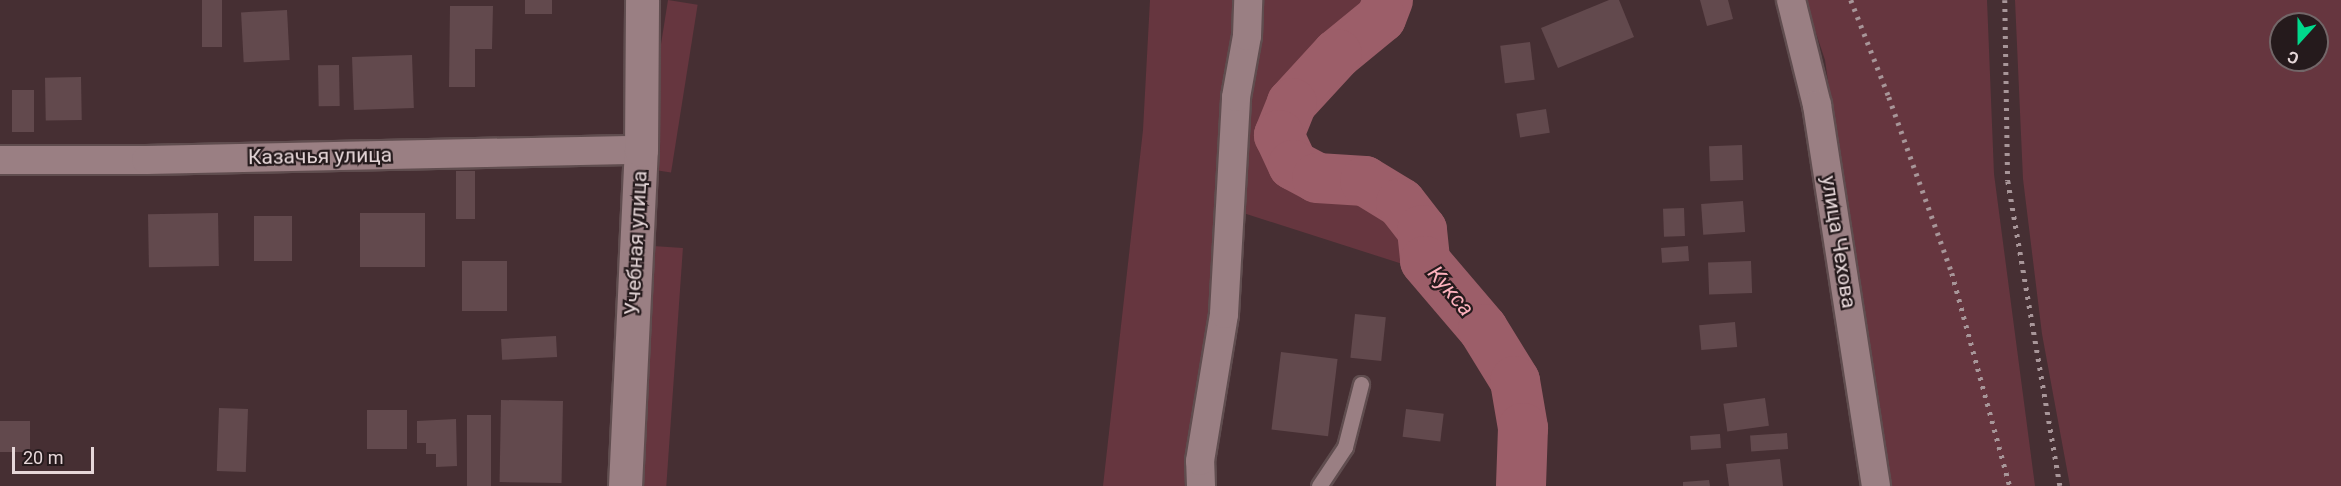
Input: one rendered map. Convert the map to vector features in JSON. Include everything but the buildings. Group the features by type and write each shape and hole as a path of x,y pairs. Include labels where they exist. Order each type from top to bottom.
{"street":[{"name":"Учебная улица","path":"625,486 640,150 642,0"},
{"path":"1201,486 1200,461 1224,314 1236,98 1247,36 1248,0"},
{"name":"улица Чехова","path":"1791,0 1817,105 1876,486"},
{"name":"Казачья улица","path":"0,160 158,160 640,150"}],"lane":[{"path":"1319,486 1346,447 1361,384"}],"shaded area":[{"path":"668,0 698,5 671,173 641,168"},
{"path":"1150,0 1239,0 1216,315 1194,486 1103,486 1143,130"},
{"path":"1255,0 1376,0 1371,11 1326,52 1286,99 1272,134 1285,171 1318,187 1360,190 1397,210 1411,235 1415,268 1237,211"},
{"path":"1805,0 1987,0 1994,174 2035,486 1890,486 1872,390 1825,60"},
{"path":"2015,0 2341,0 2341,486 2070,486 2042,334 2023,179"},
{"path":"653,246 683,248 666,486 636,485"}],"waterway":[{"name":"Кукса","path":"1388,0 1381,18 1337,54 1292,103 1279,135 1293,165 1317,178 1365,181 1401,203 1422,230 1425,261 1483,329 1515,381 1523,428 1521,486"}],"railway":[{"path":"1851,0 1889,97 1952,273 2010,486"},
{"path":"2005,0 2008,181 2060,486"}]}
